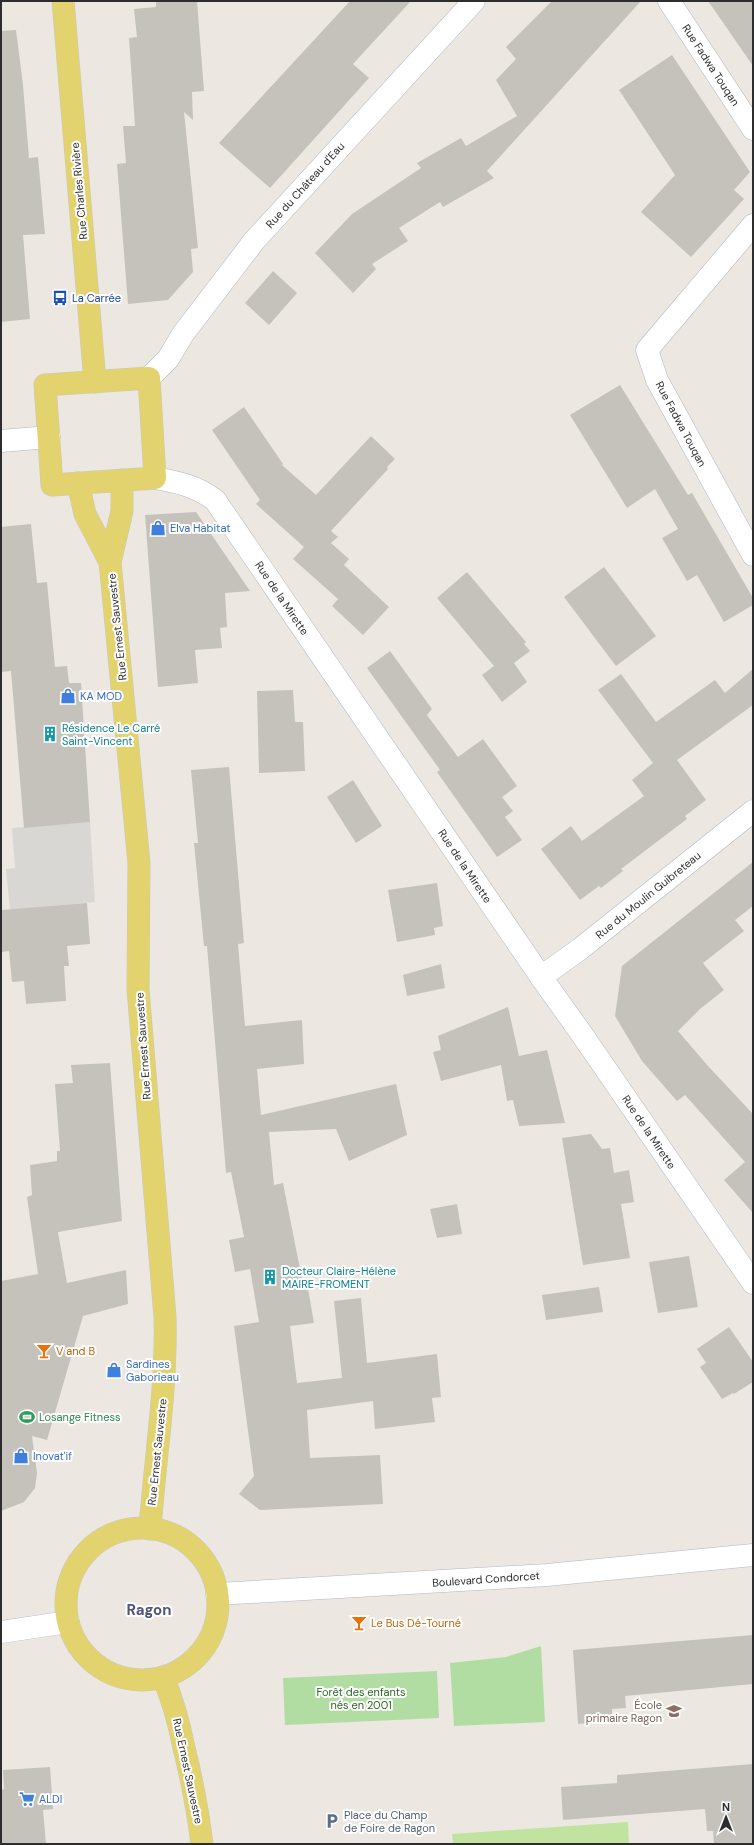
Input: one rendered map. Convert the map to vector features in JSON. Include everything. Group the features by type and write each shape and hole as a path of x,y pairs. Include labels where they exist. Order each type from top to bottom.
{"main road":[{"name":"Rue Charles Rivière","path":"63,1 95,382"},
{"path":"148,378 156,478 52,485 45,385 148,378"},
{"name":"Rue Ernest Sauvestre","path":"122,480 122,511 110,562 139,863 138,988 165,1317 165,1379 155,1463 150,1529"},
{"name":"Rue Ernest Sauvestre","path":"78,483 86,514 110,562"},
{"path":"150,1529 170,1533 188,1544 202,1558 212,1575 218,1594 218,1616 211,1636 199,1654 183,1668 163,1677 143,1680 123,1678 104,1670 88,1657 75,1641 68,1622 66,1601 68,1588 79,1562 92,1547 110,1536 129,1530 150,1529"},
{"name":"Rue Ernest Sauvestre","path":"163,1677 171,1694 180,1731 197,1804 202,1844"}],"street":[{"name":"Rue du Château d'Eau","path":"148,378 168,358 183,334 254,241 474,1"},
{"name":"Rue Fadwa Touqan","path":"669,1 753,129"},
{"name":"Rue Fadwa Touqan","path":"753,225 648,350 657,380 753,555"},
{"path":"1,442 48,437"},
{"name":"Rue de la Mirette","path":"156,478 179,482 201,490 215,500 541,977 582,1033 753,1283"},
{"name":"Rue du Moulin Guibreteau","path":"541,977 580,949 753,810"},
{"name":"Boulevard Condorcet","path":"218,1594 547,1574 753,1555"},
{"path":"1,1632 68,1622"}],"green space":[{"path":"541,1646 545,1722 454,1726 450,1663 506,1657"},
{"name":"Forêt des enfants nés en 2001","path":"437,1671 439,1718 285,1725 283,1678"},
{"path":"628,1822 629,1844 453,1844 452,1834"}],"shaded area":[{"path":"90,822 95,902 10,910 6,869 15,868 12,828"}],"building":[{"path":"156,1 197,1 204,91 192,92 193,120 184,112 198,248 191,249 193,272 168,300 128,304 117,164 126,163 123,126 135,126 129,38 137,37 134,9 156,7"},
{"path":"350,1 411,1 353,64 369,78 270,188 219,143"},
{"path":"552,1 641,1 487,171 494,178 443,207 440,202 399,228 408,241 372,264 376,269 353,293 315,253 352,214 421,168 417,163 461,138 466,146 517,116 496,80 516,59 506,47"},
{"path":"708,1 753,1 753,66 722,21"},
{"path":"16,30 23,85 29,158 38,157 45,234 23,235 30,319 1,322 1,31"},
{"path":"672,55 750,172 734,190 744,199 691,257 641,212 675,175 619,90"},
{"path":"273,271 297,293 269,325 245,303"},
{"path":"620,385 688,495 692,493 753,598 753,605 724,622 697,575 687,581 662,538 678,529 655,489 627,508 570,415"},
{"path":"244,407 283,464 282,465 316,495 371,436 395,459 387,467 388,469 331,531 338,537 331,543 349,559 344,565 389,607 363,635 332,606 338,599 293,559 304,547 256,504 260,500 212,430"},
{"path":"196,512 250,591 225,593 227,627 220,628 222,648 195,650 198,683 158,687 145,515"},
{"name":"Résidence Le Carré Saint-Vincent","path":"31,524 37,583 47,582 55,667 67,666 69,683 81,683 90,822 24,828 11,671 1,672 1,527"},
{"path":"604,567 656,636 616,666 564,597"},
{"path":"467,572 526,642 524,644 530,651 514,663 527,682 502,702 482,675 494,666 437,598"},
{"path":"390,651 432,709 427,715 458,757 483,739 517,786 502,797 513,811 505,817 522,840 497,857 437,772 440,770 367,668"},
{"path":"753,669 753,705 677,760 706,800 685,816 687,819 621,869 623,871 601,888 599,886 580,900 541,849 571,826 582,841 644,796 632,780 653,763 598,690 621,674 656,722 715,680 725,693"},
{"path":"293,690 295,722 303,722 305,771 259,773 257,691"},
{"path":"229,767 244,943 238,944 245,1026 302,1020 304,1064 257,1069 261,1115 396,1084 407,1135 349,1161 336,1129 269,1132 274,1185 283,1183 303,1284 307,1283 314,1323 290,1326 297,1383 342,1378 334,1301 361,1298 367,1363 437,1354 441,1397 432,1398 435,1422 375,1429 373,1401 307,1410 310,1458 380,1455 383,1504 260,1510 239,1494 254,1476 234,1326 259,1322 250,1269 235,1272 229,1240 244,1237 231,1172 226,1173 207,946 204,946 194,843 198,843 191,770"},
{"path":"353,780 382,826 356,843 327,797"},
{"path":"753,862 753,906 735,920 744,931 703,963 724,990 700,1009 678,1031 708,1066 753,1114 753,1213 724,1180 745,1162 685,1095 677,1101 642,1061 615,1016 622,966"},
{"path":"437,883 443,926 434,928 435,935 397,942 388,890"},
{"path":"87,903 90,944 67,946 69,966 64,966 66,1001 26,1004 24,981 12,982 9,951 1,952 1,910"},
{"path":"441,964 445,988 407,996 403,975"},
{"path":"508,1007 519,1056 547,1050 565,1123 519,1126 513,1100 507,1101 501,1065 441,1081 433,1052 441,1050 438,1036"},
{"path":"110,1063 122,1221 58,1232 67,1283 126,1270 128,1304 83,1316 47,1440 32,1436 37,1473 35,1488 24,1502 1,1511 1,1281 38,1274 27,1197 32,1195 30,1165 57,1161 57,1151 60,1151 55,1084 73,1083 71,1065"},
{"path":"591,1134 602,1149 610,1148 614,1173 629,1170 634,1202 621,1204 630,1258 583,1265 562,1138"},
{"path":"457,1204 462,1234 437,1238 430,1209"},
{"path":"689,1256 698,1307 658,1313 649,1262"},
{"path":"599,1287 603,1312 546,1320 542,1295"},
{"path":"729,1327 753,1362 753,1382 734,1394 733,1393 722,1399 700,1367 706,1363 697,1349"},
{"path":"753,1635 753,1684 625,1696 626,1708 612,1709 612,1721 578,1724 573,1650"},
{"path":"753,1764 753,1844 714,1844 713,1831 707,1831 705,1809 563,1820 561,1787 617,1783 617,1775"},
{"name":"ALDI","path":"50,1767 53,1809 43,1810 46,1844 1,1844 1,1790 4,1789 3,1770"}],"place":[{"name":"La Carrée","path":"60,298"},
{"name":"Elva Habitat","path":"158,528"},
{"name":"KA MOD","path":"68,696"},
{"name":"Résidence Le Carré Saint-Vincent","path":"50,734"},
{"name":"Docteur Claire-Hélène MAIRE-FROMENT","path":"270,1277"},
{"name":"V and B","path":"44,1351"},
{"name":"Sardines Gaborieau","path":"114,1370"},
{"name":"Losange Fitness","path":"27,1417"},
{"name":"Inovat'if","path":"21,1456"},
{"name":"Le Bus Dé-Tourné","path":"359,1623"},
{"name":"École primaire Ragon","path":"674,1711"},
{"name":"ALDI","path":"27,1799"},
{"name":"Place du Champ de Foire de Ragon","path":"332,1821"}],"district":[{"name":"Ragon","path":"149,1610"}]}
